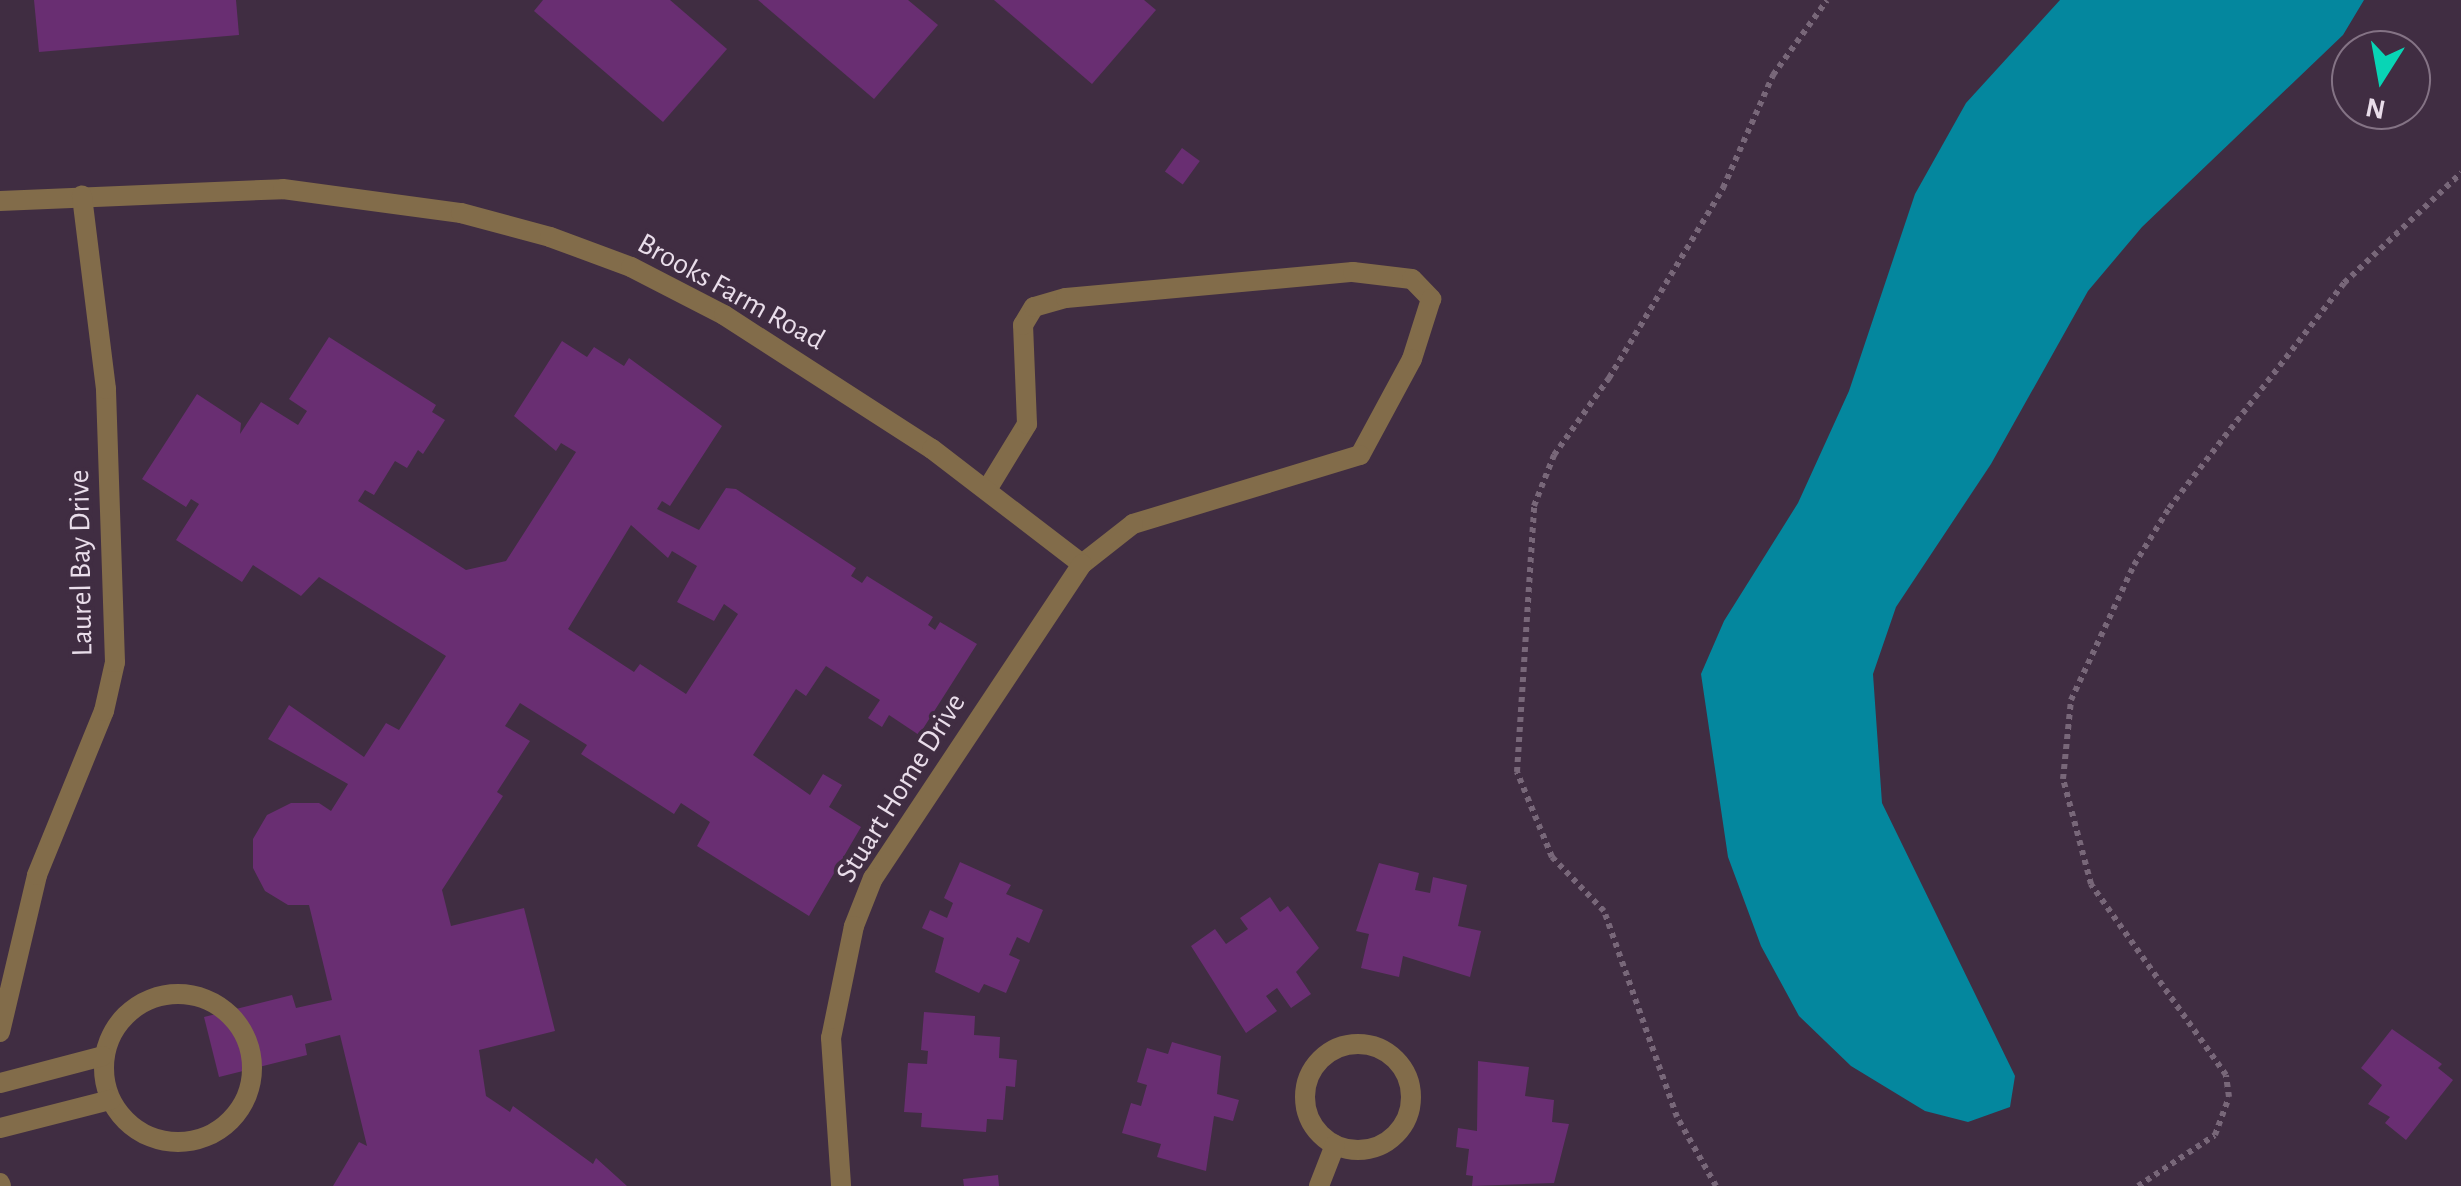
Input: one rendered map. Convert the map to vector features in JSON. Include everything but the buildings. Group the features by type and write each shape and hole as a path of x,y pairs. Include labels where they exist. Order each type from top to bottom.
{"street":[{"name":"Brooks Farm Road","path":"0,201 283,190 444,210 550,237 632,267 724,315 988,488 1082,564"},
{"name":"Laurel Bay Drive","path":"0,1032 37,875 104,711 115,662 106,389 82,195"},
{"name":"Stuart Home Drive","path":"841,1186 832,1038 854,926 873,878 1082,564 1133,524 1360,455 1412,360 1431,300 1412,279 1353,272 1066,298 1034,308 1023,325 1027,424 988,488"},
{"path":"165,994 211,1001 230,1014 250,1048 249,1092 237,1114 194,1141 144,1135 110,1100 104,1056 124,1015 165,994"},
{"path":"1370,1046 1387,1052 1400,1064 1412,1098 1400,1130 1370,1149 1335,1145 1311,1122 1305,1105 1311,1072 1336,1048 1370,1046"},
{"path":"0,1083 104,1056"},
{"path":"0,1128 110,1100"},
{"path":"1319,1186 1335,1145"}],"path":[{"path":"1716,1186 1678,1117 1604,911 1540,838 1517,772 1533,520 1554,455 1685,255 1723,188 1768,85 1828,0"},
{"path":"2138,1186 2215,1136 2229,1096 2226,1074 2092,884 2064,779 2071,700 2134,565 2169,508 2344,283 2461,173"}],"water":[{"path":"2060,0 2364,0 2346,30 2331,30 2331,46 2142,227 2088,291 1991,464 1896,607 1873,674 1882,803 2015,1076 2010,1107 1968,1122 1925,1111 1851,1066 1799,1016 1761,946 1728,857 1701,674 1724,621 1798,503 1849,391 1915,194 1966,103"}]}
